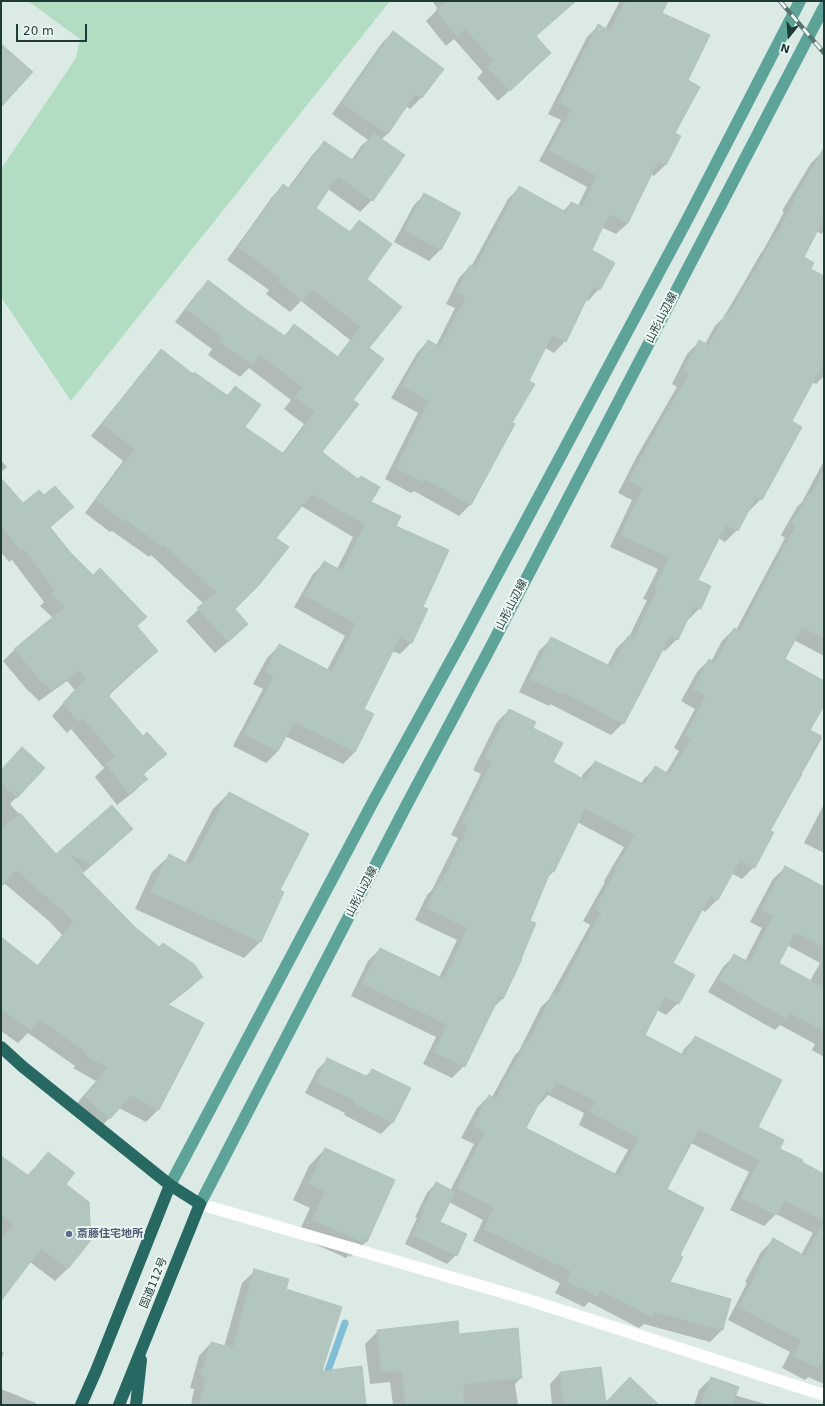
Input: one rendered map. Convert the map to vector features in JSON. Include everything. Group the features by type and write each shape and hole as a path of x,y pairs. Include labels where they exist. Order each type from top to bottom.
{"highway":[{"path":"1,1047 23,1067 170,1185 200,1204"},
{"name":"国道112号","path":"81,1405 99,1364 170,1185"},
{"name":"国道112号","path":"119,1405 200,1204"},
{"path":"136,1405 143,1345"}],"main road":[{"path":"170,1185 374,800 460,644 687,220 800,1"},
{"name":"山形山辺線","path":"200,1204 405,808 824,7"}],"street":[{"path":"200,1204 529,1300 824,1395"}],"green space":[{"path":"28,1 390,1 71,401 1,297 1,169 76,58 80,39"}],"building":[{"path":"446,1 576,1 536,36 551,53 510,91 487,67 494,61 465,29 457,36 436,10"},
{"path":"625,1 668,1 662,13 710,35 688,80 700,87 675,133 681,136 666,165 658,161 628,223 609,214 592,250 615,263 600,290 593,286 566,342 552,335 529,381 535,384 512,423 515,424 471,505 425,479 423,482 396,468 429,401 402,386 428,340 440,347 466,297 456,292 470,265 475,268 519,186 566,212 571,202 582,207 597,176 549,150 572,109 559,102 598,24 610,31"},
{"path":"393,31 444,69 422,98 415,94 388,134 342,103"},
{"path":"1,44 33,72 1,107"},
{"path":"373,133 405,155 373,201 338,176 316,208 350,232 359,220 392,244 367,279 402,307 369,348 384,359 353,400 359,404 322,452 358,479 361,476 380,487 371,502 401,516 396,526 449,550 423,607 428,609 412,643 400,637 364,709 374,714 355,752 294,722 278,751 244,734 274,676 265,672 279,644 332,672 356,624 305,595 324,561 342,571 365,524 312,494 276,538 289,547 259,585 235,609 248,624 228,642 197,608 216,592 163,544 162,546 124,519 123,521 96,500 135,449 102,424 161,349 193,374 194,372 228,396 235,386 261,405 245,427 284,454 315,412 295,397 303,387 260,355 253,365 219,342 223,337 186,309 208,280 247,310 285,336 294,324 338,357 361,327 312,289 303,301 278,281 280,278 238,247 283,184 290,189 324,141 354,161"},
{"path":"824,148 824,218 804,257 814,263 811,269 824,276 824,362 792,421 802,427 762,500 756,497 738,531 726,525 698,580 711,586 701,609 694,606 678,640 670,636 624,724 563,692 562,694 530,679 551,637 612,667 628,636 634,639 658,588 655,587 669,557 621,535 643,488 629,481 689,374 683,371 699,340 709,345 726,313 729,314 772,240 774,240 794,199"},
{"path":"424,193 461,213 441,250 404,230"},
{"path":"824,470 824,638 802,627 785,659 824,681 824,706 810,730 821,736 801,773 802,774 770,831 774,832 755,868 740,860 718,900 710,896 673,963 695,975 679,1004 665,996 645,1035 685,1056 695,1036 782,1080 758,1127 784,1140 780,1149 803,1160 802,1162 824,1174 824,1221 784,1200 777,1215 741,1198 760,1160 699,1129 667,1189 704,1208 680,1255 683,1257 670,1282 731,1299 723,1330 655,1312 652,1317 600,1290 597,1296 566,1281 571,1271 484,1229 494,1207 457,1188 485,1132 473,1126 489,1095 496,1099 526,1042 528,1043 553,994 556,996 601,913 595,909 616,870 615,869 635,835 585,808 554,872 551,870 530,921 536,923 522,959 503,999 499,997 465,1067 434,1052 447,1025 362,983 380,948 444,979 468,928 426,908 439,882 441,883 469,826 462,823 492,762 485,758 509,709 536,722 533,728 563,743 553,762 585,780 595,761 645,785 655,766 669,774 691,739 685,736 706,696 693,689 709,659 715,663 734,628 740,631 796,525 792,523 809,494 811,495","holes":["557,1082 596,1101 590,1112 639,1138 619,1176 526,1128 546,1090 551,1093"]},
{"path":"1,478 23,503 39,490 44,495 55,486 74,507 50,527 70,552 93,575 100,568 147,617 137,626 158,651 110,692 111,694 109,696 143,736 147,732 167,754 143,774 148,779 129,794 106,764 116,757 83,718 79,722 63,703 86,678 79,670 51,690 43,681 42,682 14,649 65,607 51,594 55,590 24,549 22,551 1,527"},
{"path":"22,747 45,768 17,798 1,783 1,770"},
{"path":"229,792 309,834 280,890 284,892 261,942 151,892 169,854 190,865"},
{"path":"112,805 133,829 92,865 68,853 84,871 82,873 135,927 159,947 163,943 194,964 203,977 167,1004 204,1023 159,1110 131,1095 110,1119 84,1096 108,1068 85,1055 87,1053 40,1019 31,1031 1,1009 1,937 38,966 74,922 16,870 1,887 1,830 20,813 56,854"},
{"path":"785,866 824,887 824,947 795,932 779,963 824,988 824,1031 790,1013 787,1019 719,980 734,954 750,963 773,916 761,910"},
{"path":"327,1058 368,1077 372,1069 411,1088 393,1123 354,1104 356,1101 316,1082"},
{"path":"325,1148 395,1180 367,1242 366,1234 363,1242 312,1220 325,1191 309,1184"},
{"path":"48,1152 75,1173 66,1184 89,1202 91,1240 68,1269 41,1248 1,1301 1,1240 14,1224 1,1214 1,1156 29,1176"},
{"path":"436,1182 455,1192 440,1222 467,1234 457,1256 413,1235 425,1208 423,1208"},
{"path":"824,1222 824,1357 818,1368 793,1356 801,1340 739,1307 773,1238 805,1256"},
{"path":"254,1269 289,1279 286,1289 342,1307 322,1371 362,1366 366,1405 200,1405 206,1377 201,1375 211,1342 233,1348"},
{"path":"458,1321 459,1334 518,1328 522,1378 463,1384 465,1405 406,1405 402,1370 382,1372 377,1330"},
{"path":"601,1367 606,1402 630,1377 659,1405 564,1405 560,1372"},
{"path":"711,1377 739,1387 732,1405 701,1405"}],"waterway":[{"path":"325,1379 345,1323"}],"railway":[{"path":"780,1 824,53"}],"place":[{"name":"斎藤住宅地所","path":"69,1234"}]}
